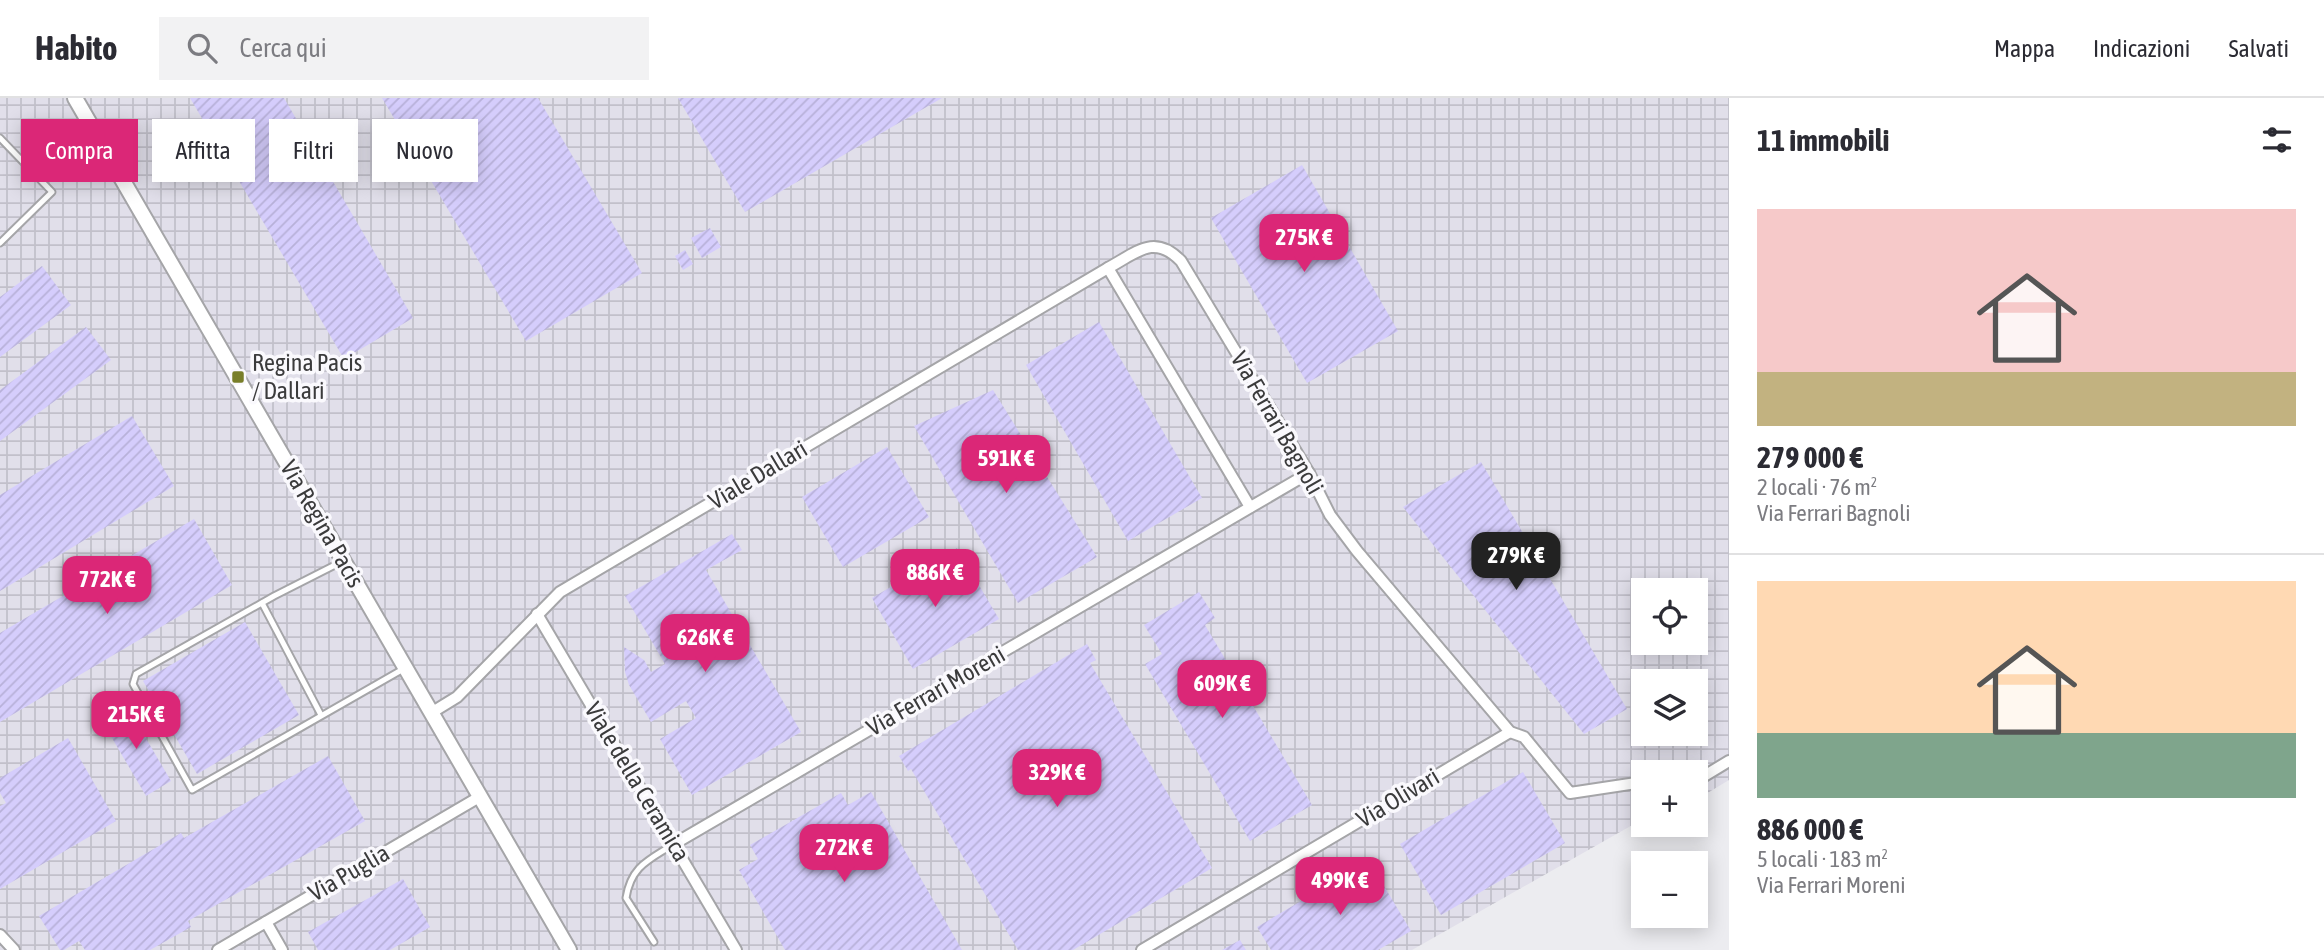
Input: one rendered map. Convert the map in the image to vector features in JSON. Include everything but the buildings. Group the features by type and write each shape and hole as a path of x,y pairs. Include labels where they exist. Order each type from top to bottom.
{"street":[{"name":"Via Regina Pacis","path":"75,98 569,950"},
{"name":"Via Ferrari Bagnoli","path":"1108,268 1149,246 1162,246 1181,261 1309,473 1330,515 1357,551 1510,732 1524,737 1570,793 1631,784"},
{"path":"1108,268 1250,507"},
{"name":"Viale Dallari","path":"431,713 457,697 560,592 1108,268"},
{"name":"Via Ferrari Moreni","path":"674,845 1309,473"},
{"name":"Viale della Ceramica","path":"537,614 736,950"},
{"name":"Via Olivari","path":"1142,950 1510,732"},
{"path":"1708,774 1729,761"},
{"name":"Via Puglia","path":"218,950 481,796"},
{"path":"266,922 282,950"},
{"path":"0,935 15,950"}],"lane":[{"path":"0,138 52,192 0,243"},
{"path":"343,561 136,674 133,684 192,790 405,668"},
{"path":"262,603 321,715"},
{"name":"Via Ferrari Moreni","path":"654,942 626,898 628,885 634,872 674,845"}],"shaded area":[{"path":"0,98 1729,98 1729,780 1708,793 1708,760 1631,760 1631,826 1412,950 0,950"}],"place":[{"name":"Regina Pacis / Dallari","path":"238,377"}]}
